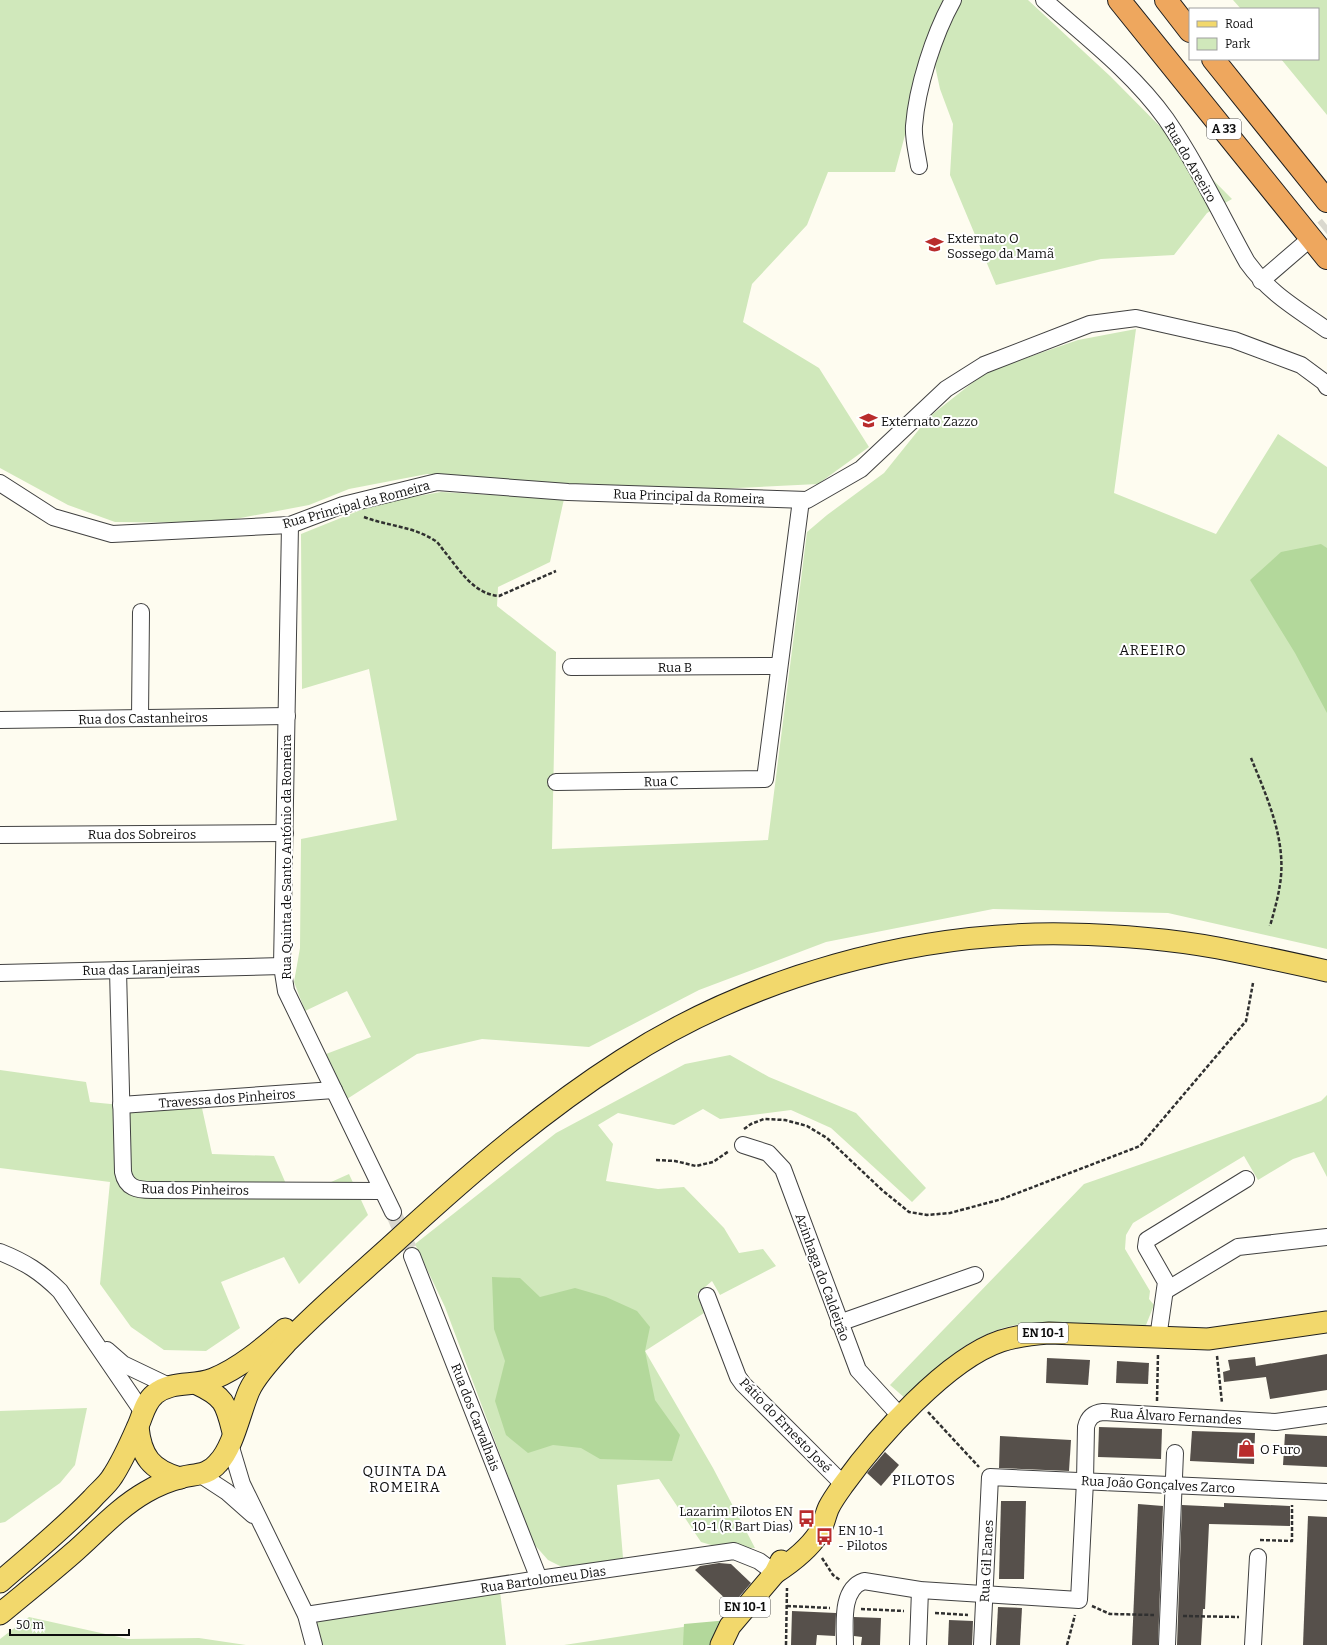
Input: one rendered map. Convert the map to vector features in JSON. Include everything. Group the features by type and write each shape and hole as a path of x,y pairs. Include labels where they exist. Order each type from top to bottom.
{"highway":[{"name":"A 33","path":"1120,0 1327,258"},
{"path":"1166,0 1189,29"},
{"name":"A 33","path":"1213,60 1327,201"}],"main road":[{"path":"0,1582 74,1518 112,1478 140,1419 154,1394 169,1386 181,1383 197,1384 213,1379 235,1368 259,1352 486,1147 537,1107 605,1058 662,1026 721,996 787,970 860,949 928,934 1000,927 1078,924 1175,932 1327,960"},
{"path":"0,1614 72,1554 122,1508 148,1490 180,1478 201,1475 215,1467 228,1452 231,1438 251,1386 286,1343 484,1163 536,1120 624,1059 674,1030 726,1004 785,982 848,962 908,949 952,942 1017,936 1066,934 1143,938 1216,948 1327,971"},
{"name":"EN 10-1","path":"721,1645 730,1626 781,1579 787,1552 814,1520 829,1507 844,1484 901,1417 952,1369 976,1352 1000,1341 1024,1334 1049,1333 1158,1338 1215,1338 1327,1322"},
{"path":"197,1384 214,1392 227,1406 231,1438"},
{"path":"140,1419 140,1444 146,1458 155,1467 166,1474 180,1478"}],"street":[{"path":"919,166 914,127 922,85 940,24 953,0"},
{"name":"Rua do Areeiro","path":"1044,0 1126,74 1165,119 1179,140 1247,262 1261,281 1279,297 1327,330"},
{"path":"1261,281 1304,244"},
{"name":"Rua Principal da Romeira","path":"0,483 53,517 112,534 290,525 347,504 437,482 568,492 807,500 861,469 946,389 984,365 1090,324 1136,318 1234,340 1301,365 1324,382 1327,387"},
{"path":"779,666 801,500"},
{"name":"Rua Quinta de Santo António da Romeira","path":"290,525 282,966 286,991 393,1212"},
{"path":"140,718 141,612"},
{"name":"Rua B","path":"571,667 779,666"},
{"name":"Rua C","path":"556,782 765,779 779,666"},
{"name":"Rua dos Castanheiros","path":"0,720 287,716"},
{"name":"Rua dos Sobreiros","path":"0,835 285,833"},
{"name":"Rua das Laranjeiras","path":"0,973 282,966"},
{"name":"Rua dos Pinheiros","path":"118,970 123,1172 127,1183 138,1190 382,1191"},
{"name":"Travessa dos Pinheiros","path":"121,1105 334,1090"},
{"name":"Azinhaga do Caldeirão","path":"743,1145 768,1153 783,1169 839,1323 858,1370 901,1417"},
{"path":"1158,1338 1165,1291 1165,1280 1146,1247 1147,1240 1246,1179"},
{"path":"1165,1291 1238,1247 1327,1237"},
{"path":"0,1252 27,1264 60,1291 85,1326 140,1419"},
{"name":"Rua dos Carvalhais","path":"412,1256 539,1579"},
{"path":"839,1323 976,1275"},
{"name":"Pátio do Ernesto José","path":"707,1296 738,1377 743,1384 844,1484"},
{"path":"85,1326 113,1356 123,1364 169,1386"},
{"name":"Rua Álvaro Fernandes","path":"1085,1481 1086,1427 1090,1418 1094,1414 1103,1412 1276,1422 1327,1415"},
{"path":"231,1438 242,1484 306,1615 314,1645"},
{"path":"1167,1645 1175,1453"},
{"path":"201,1475 227,1492 260,1523"},
{"name":"Rua João Gonçalves Zarco","path":"990,1477 1327,1492"},
{"name":"Rua Gil Eanes","path":"982,1645 990,1477"},
{"path":"845,1645 846,1608 851,1589 857,1584 864,1582 920,1590 1079,1600 1085,1481"},
{"name":"Rua Bartolomeu Dias","path":"306,1615 734,1551 759,1561 781,1579"},
{"path":"1253,1645 1258,1557"},
{"path":"918,1645 920,1590"}],"path":[{"path":"347,504 359,515 378,523 407,527 435,540 477,589 489,595 499,596 556,571"},
{"path":"1251,758 1270,804 1280,847 1281,883 1270,926"},
{"path":"656,1160 675,1161 696,1166 713,1162 730,1150 743,1145 740,1138 744,1129 751,1124 764,1119 784,1120 807,1126 827,1138 882,1190 909,1212 927,1216 950,1213 1002,1199 1140,1146 1246,1021 1253,983"},
{"path":"1157,1415 1158,1338"},
{"path":"1215,1338 1224,1419"},
{"path":"917,1401 990,1477"},
{"path":"1258,1557 1259,1540 1292,1541 1293,1491"},
{"path":"819,1553 833,1575 851,1589"},
{"path":"781,1579 787,1606 786,1645"},
{"path":"1067,1645 1079,1600 1110,1614 1254,1618"},
{"path":"787,1606 983,1616"}],"green space":[{"path":"0,0 950,0 934,28 895,172 828,172 807,225 752,284 743,322 819,368 869,447 818,484 674,491 427,474 349,489 309,505 214,523 115,522 68,505 0,468"},
{"path":"960,0 1028,0 1110,76 1232,199 1207,213 1174,255 1101,259 996,285 950,175 953,124 940,89 934,61"},
{"path":"1233,0 1327,0 1327,115 1282,60 1319,60 1319,8 1240,8"},
{"path":"1136,329 1114,493 1216,534 1278,434 1327,467 1327,949 1168,913 993,909 826,942 699,990 589,1047 482,1039 417,1054 347,1099 326,1054 371,1037 347,991 305,1011 294,982 300,948 301,839 397,820 369,669 302,689 301,534 378,503 441,492 564,499 550,562 498,587 497,606 556,652 552,849 768,840 807,532 827,515 884,473 929,417 986,372 1078,340"},
{"path":"1321,544 1327,548 1327,713 1295,653 1250,580 1281,552"},
{"path":"730,1055 769,1077 856,1113 926,1188 912,1202 831,1128 791,1110 720,1119 703,1109 674,1125 618,1113 598,1125 613,1144 606,1181 658,1189 684,1187 724,1228 739,1253 763,1249 776,1266 720,1295 712,1281 697,1294 704,1313 645,1351 713,1468 755,1548 718,1547 701,1542 659,1479 617,1485 623,1558 566,1569 548,1560 533,1543 445,1307 415,1244 556,1133 685,1064"},
{"path":"0,1070 86,1082 90,1102 121,1105 200,1099 212,1154 274,1156 286,1184 311,1191 349,1174 368,1215 299,1284 284,1257 221,1282 240,1328 206,1351 164,1350 131,1327 100,1284 110,1182 0,1168"},
{"path":"1327,1095 1327,1177 1314,1152 1293,1159 1258,1180 1244,1156 1133,1223 1126,1235 1125,1249 1150,1291 1149,1299 1154,1305 1144,1330 1050,1323 1018,1325 981,1337 964,1347 933,1371 906,1399 890,1385 1084,1184 1321,1101"},
{"path":"492,1277 520,1278 540,1297 575,1288 606,1297 637,1311 650,1327 645,1351 655,1400 680,1435 672,1461 600,1459 581,1448 553,1445 528,1453 506,1435 495,1401 505,1361 494,1329"},
{"path":"87,1408 75,1465 60,1483 5,1522 0,1523 0,1411"},
{"path":"500,1591 506,1645 322,1645 315,1622"},
{"path":"29,1617 128,1639 199,1638 246,1645 0,1645 0,1639"},
{"path":"729,1620 716,1645 564,1645"},
{"path":"729,1620 716,1645 683,1645 684,1624"}],"building":[{"path":"1327,1354 1327,1390 1270,1399 1266,1377 1224,1382 1223,1372 1230,1370 1228,1360 1255,1357 1256,1366"},
{"path":"1047,1358 1090,1360 1088,1385 1046,1383"},
{"path":"1117,1361 1149,1363 1148,1384 1116,1383"},
{"path":"1099,1427 1162,1429 1161,1459 1098,1457"},
{"path":"1192,1431 1255,1433 1254,1464 1190,1461"},
{"path":"1285,1434 1327,1436 1327,1467 1283,1465"},
{"path":"1000,1436 1071,1440 1069,1471 999,1468"},
{"path":"885,1452 899,1465 881,1486 867,1473"},
{"path":"1001,1501 1026,1501 1024,1579 999,1579"},
{"path":"1224,1503 1290,1506 1290,1526 1209,1524 1205,1609 1203,1609 1201,1645 1177,1645 1182,1505 1224,1507"},
{"path":"1138,1504 1163,1506 1158,1645 1132,1645"},
{"path":"1308,1516 1327,1517 1327,1645 1303,1645"},
{"path":"719,1563 731,1564 751,1583 732,1605 695,1570 700,1566"},
{"path":"998,1607 1022,1608 1020,1645 996,1645"},
{"path":"792,1611 836,1613 835,1636 817,1635 816,1645 791,1645"},
{"path":"854,1617 881,1618 880,1645 861,1645 862,1637 854,1636"},
{"path":"949,1620 973,1621 972,1645 948,1645"}],"tunnel":[{"path":"1304,244 1327,225"},
{"path":"393,1212 412,1256"}],"place":[{"name":"Externato O Sossego da Mamã","path":"934,245"},
{"name":"Externato Zazzo","path":"868,421"},
{"name":"O Furo","path":"1247,1449"},
{"name":"Lazarim Pilotos EN 10-1 (R Bart Dias)","path":"806,1518"},
{"name":"EN 10-1 - Pilotos","path":"825,1537"}],"district":[{"name":"AREEIRO","path":"1153,650"},
{"name":"QUINTA DA ROMEIRA","path":"405,1480"},
{"name":"PILOTOS","path":"924,1480"}]}
